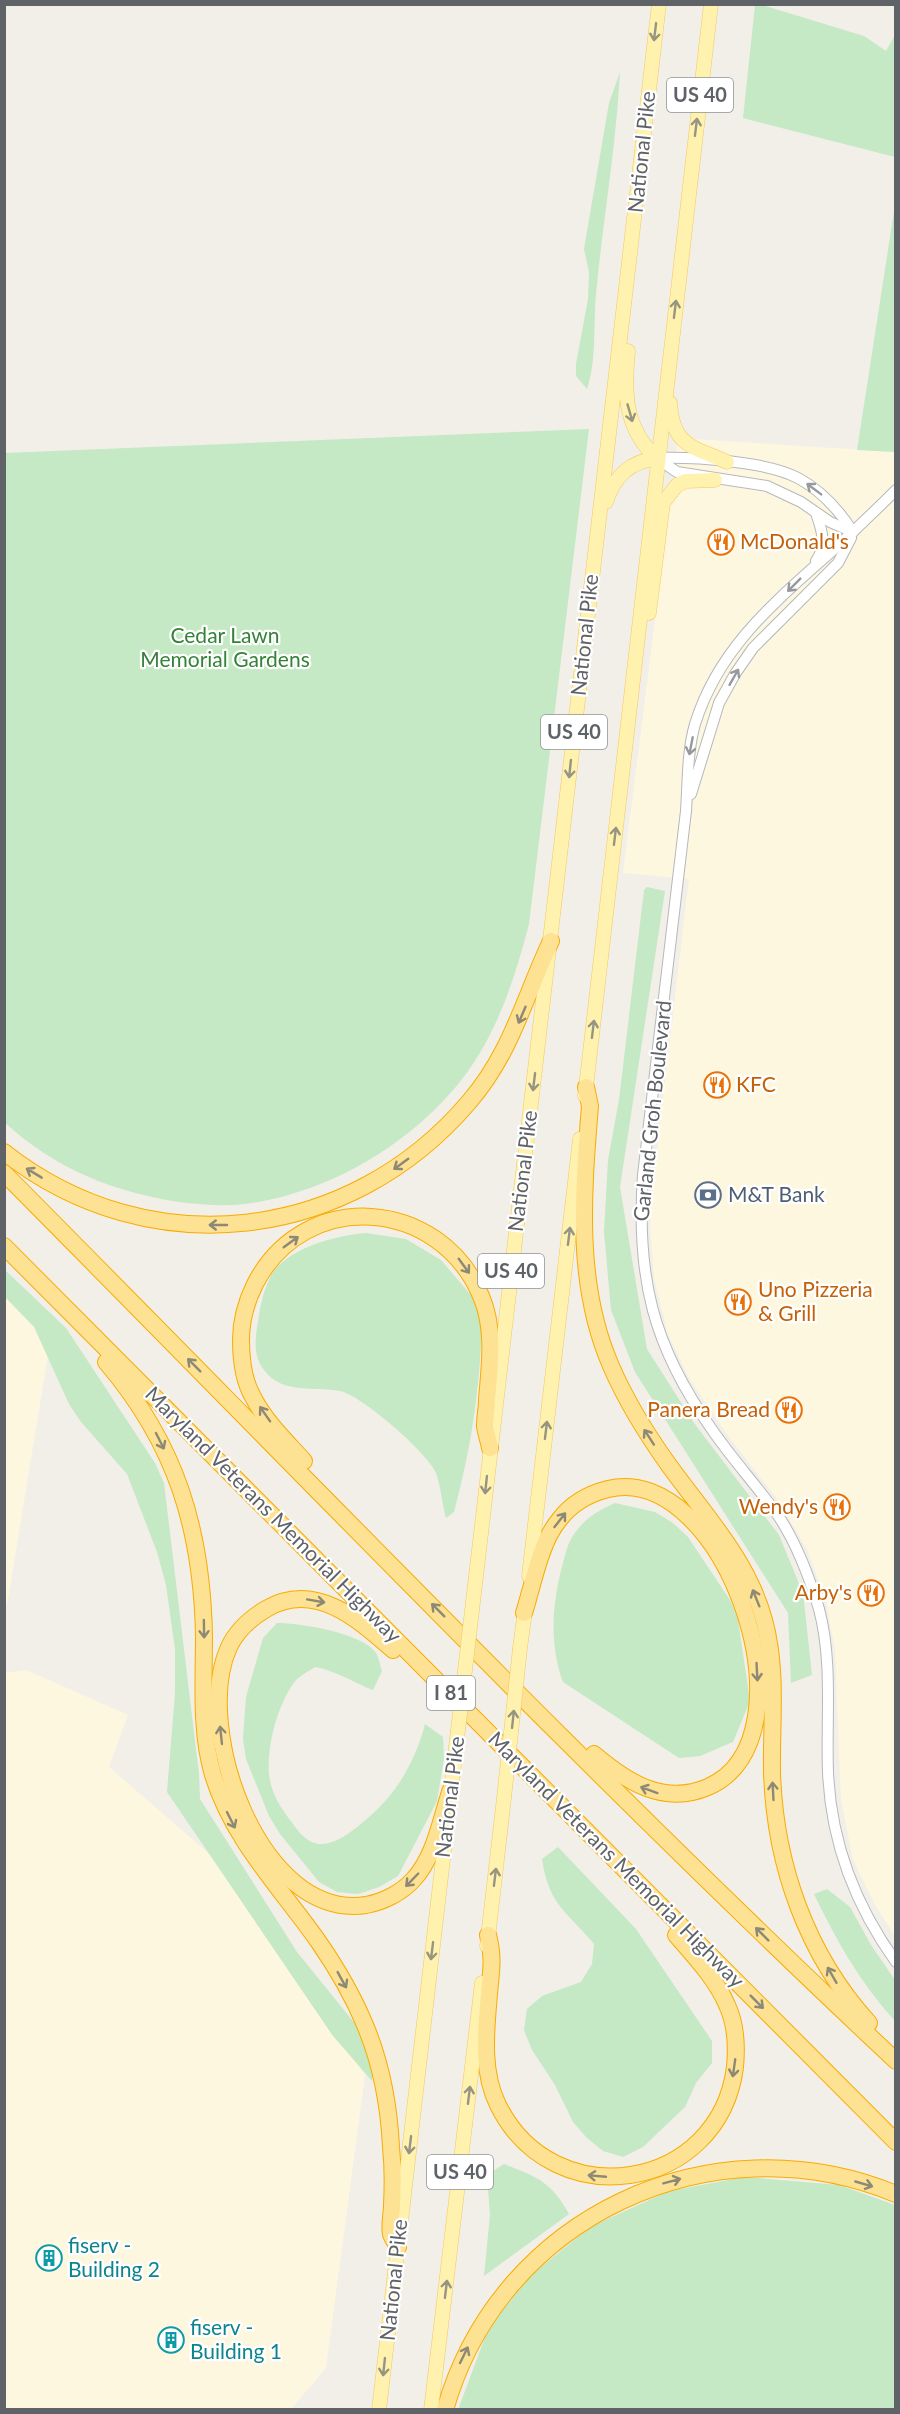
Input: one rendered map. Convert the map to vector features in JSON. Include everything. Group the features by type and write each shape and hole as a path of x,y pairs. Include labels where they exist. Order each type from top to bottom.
{"highway":[{"path":"4,1152 22,1166 68,1193 111,1211 151,1220 192,1225 235,1225 280,1218 354,1192 395,1168 435,1138 470,1102 492,1072 514,1033 551,941"},
{"path":"586,1087 590,1106 584,1190 586,1263 591,1302 603,1345 610,1365 648,1437 716,1527 740,1563 755,1593 770,1648 774,1809 786,1871 810,1936 838,1985 858,2011 896,2052"},
{"name":"I 81","path":"4,1173 492,1665 799,1970 896,2061"},
{"path":"413,1585 267,1418 252,1396 241,1357 242,1316 255,1284 272,1258 289,1242 309,1230 329,1222 354,1217 378,1217 400,1222 421,1229 442,1242 457,1256 472,1276 482,1298 491,1349 485,1426 490,1448"},
{"name":"Maryland Veterans Memorial Highway","path":"4,1246 896,2142"},
{"path":"21,1263 121,1380 144,1411 178,1483 191,1521 199,1563 203,1603 205,1714 207,1743 213,1774 240,1837 318,1941 346,1987 366,2027 380,2072 387,2107 391,2147 391,2233 398,2247"},
{"path":"492,1665 608,1765 647,1790 665,1795 699,1791 716,1784 741,1760 750,1741 756,1715 758,1678 749,1622 728,1568 702,1533 678,1507 657,1494 638,1488 618,1487 584,1497 558,1520 548,1537 524,1613"},
{"path":"451,1789 423,1868 413,1881 395,1895 373,1904 354,1907 335,1906 313,1896 294,1882 274,1861 237,1800 222,1742 219,1684 230,1645 241,1629 252,1617 270,1606 289,1600 323,1602 342,1610 358,1619 496,1738"},
{"path":"488,1935 493,1953 485,2033 490,2084 497,2104 509,2125 524,2142 541,2156 561,2166 584,2175 612,2177 638,2175 663,2167 683,2156 701,2141 729,2096 734,2075 735,2040 727,2005 703,1966 586,1830"},
{"path":"445,2409 462,2358 479,2326 497,2301 546,2249 570,2230 626,2198 677,2180 744,2168 784,2168 823,2173 896,2194"}],"main road":[{"name":"National Pike","path":"379,2409 658,4"},
{"name":"US 40","path":"431,2409 504,1798 711,4"},
{"path":"633,231 639,243 624,388 639,437 657,459"},
{"path":"669,367 671,419 675,431 681,440 689,445 727,462"},
{"path":"598,523 610,489 617,477 628,467 643,460 657,459"},
{"path":"618,806 628,790 663,502 677,485 686,481 715,480"}],"street":[{"path":"657,459 680,458 727,462 771,469 796,477 829,501 853,532"},
{"path":"657,459 677,472 715,480 768,486 801,502 830,522 853,532"},
{"path":"853,532 896,490"},
{"path":"811,568 821,554 823,544 822,530 816,513"},
{"name":"Garland Groh Boulevard","path":"853,532 811,568 744,633 722,665 695,724 689,750 687,811 643,1175 641,1229 644,1276 659,1333 671,1364 713,1432 778,1515 808,1575 825,1642 828,1680 828,1770 830,1803 836,1833 852,1888 872,1926 896,1962"},
{"name":"Garland Groh Boulevard","path":"687,811 719,703 735,674 753,648 838,563 853,532"}],"shaded area":[{"path":"678,438 895,452 895,1936 875,1905 853,1860 841,1800 835,1650 826,1601 807,1549 777,1499 726,1433 689,1378 668,1334 654,1279 650,1224 653,1184 689,879 623,873"},
{"path":"4,1294 50,1343 7,1605 5,1605"},
{"path":"26,1670 128,1715 109,1767 230,1872 365,2075 326,2368 291,2409 5,2409 4,1673"}],"green space":[{"path":"755,5 762,5 864,36 886,51 895,35 895,157 743,118"},
{"path":"620,72 616,128 596,294 593,354 587,389 576,376 576,364 588,299 589,272 584,249 609,103"},
{"path":"895,205 895,452 857,450"},
{"name":"Cedar Lawn Memorial Gardens","path":"589,429 529,924 517,968 501,1011 480,1052 454,1089 412,1130 363,1164 309,1188 252,1203 216,1205 188,1203 131,1192 86,1176 64,1165 23,1138 4,1122 5,453"},
{"path":"647,887 665,891 620,1187 647,1349 694,1423 779,1535 803,1593 812,1675 791,1683 788,1613 635,1372 611,1310 604,1232 608,1160 619,1100 644,890"},
{"path":"366,1233 406,1239 441,1260 482,1308 478,1385 471,1436 454,1512 446,1518 436,1473 408,1439 377,1413 350,1395 340,1391 299,1388 280,1383 260,1365 256,1353 261,1303 269,1279 279,1265 314,1244"},
{"path":"4,1269 66,1328 155,1463 164,1483 199,1774 200,1799 297,1952 365,2036 374,2055 372,2081 333,2036 167,1792 175,1693 175,1649 166,1585 157,1552 127,1474 81,1422 69,1404 34,1327 5,1297"},
{"path":"615,1503 655,1512 673,1523 688,1537 730,1600 738,1620 750,1701 733,1742 700,1756 679,1758 563,1682 554,1638 554,1608 566,1552 574,1534 584,1523"},
{"path":"277,1623 330,1630 358,1640 376,1653 382,1671 373,1690 315,1667 296,1680 283,1702 270,1745 269,1773 275,1796 305,1838 318,1844 329,1843 353,1830 379,1808 397,1787 411,1763 425,1724 443,1737 444,1759 437,1801 398,1876 379,1887 358,1894 337,1892 319,1882 280,1834 269,1816 246,1759 243,1739 246,1697 263,1638"},
{"path":"558,1847 636,1929 712,2041 712,2063 696,2083 685,2107 643,2147 623,2157 603,2151 573,2122 555,2085 532,2050 524,2030 527,2009 542,1996 581,1982 592,1964 594,1944 560,1907 545,1875 542,1859"},
{"path":"827,1889 850,1907 871,1945 895,1980 895,2021 860,1977 822,1911 814,1894"},
{"path":"504,2164 549,2187 569,2214 484,2276 490,2215 487,2175"},
{"path":"745,2177 839,2185 895,2205 895,2409 458,2410 488,2329 530,2276 590,2227 669,2191"}],"place":[{"name":"McDonald's","path":"721,542"},
{"name":"KFC","path":"717,1085"},
{"name":"M&T Bank","path":"708,1195"},
{"name":"Uno Pizzeria & Grill","path":"738,1302"},
{"name":"Panera Bread","path":"789,1410"},
{"name":"Wendy's","path":"837,1507"},
{"name":"Arby's","path":"871,1593"},
{"name":"fiserv - Building 2","path":"49,2258"},
{"name":"fiserv - Building 1","path":"171,2340"}]}
